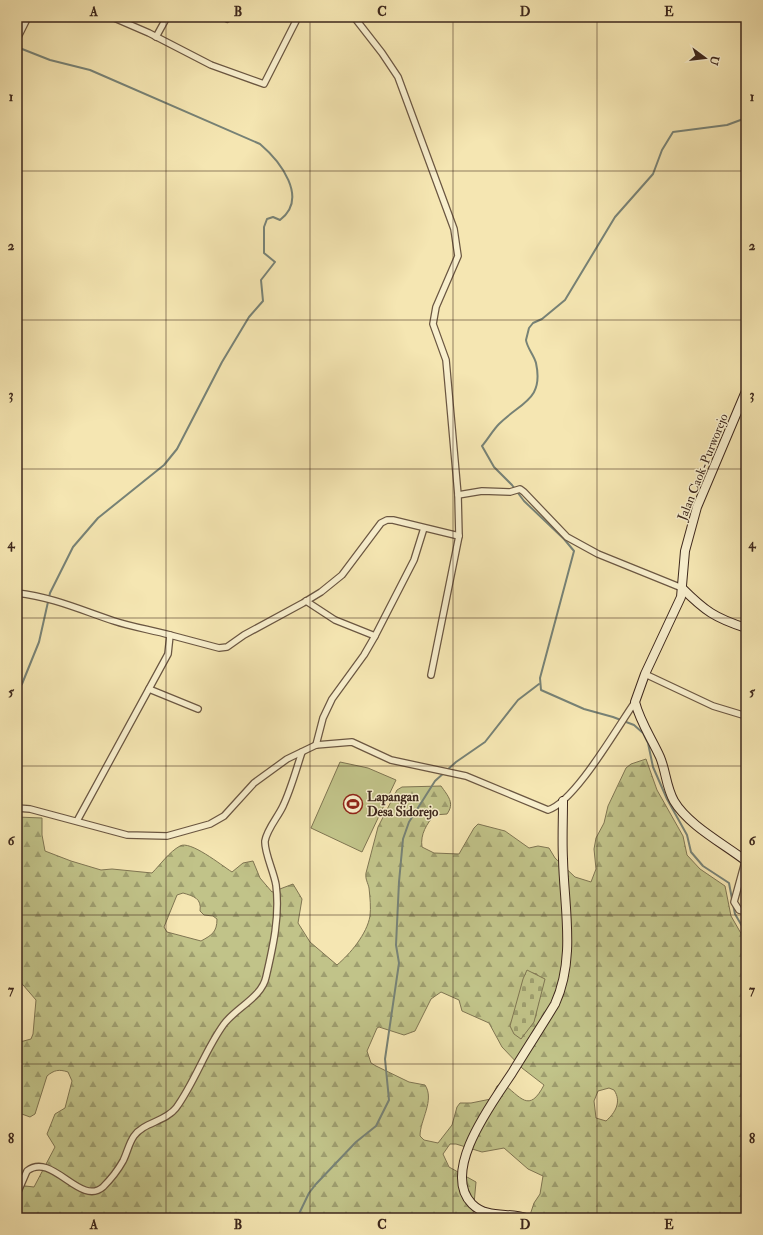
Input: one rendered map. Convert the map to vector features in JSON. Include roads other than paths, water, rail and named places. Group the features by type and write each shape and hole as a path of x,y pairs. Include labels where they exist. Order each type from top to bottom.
{"street":[{"path":"17,39 28,17"},
{"path":"112,17 156,37 210,65 264,84 298,17"},
{"path":"156,37 167,17"},
{"path":"354,17 382,53 398,77 454,229 457,242 458,256 436,307 433,324 446,360 458,496 459,536 431,675"},
{"name":"Jalan Caok-Purworejo","path":"635,702 645,674 681,597 685,551 697,507 746,391"},
{"path":"458,496 487,490 510,492 520,489 567,537 598,554 682,588 703,609 728,622 746,628"},
{"path":"17,593 35,595 65,603 115,622 224,648 306,601 342,575 384,521 393,520 459,536"},
{"path":"316,745 323,718 332,699 364,655 375,636 414,560 424,528"},
{"path":"306,601 330,618 375,636"},
{"path":"77,822 168,654 170,635"},
{"path":"645,674 713,706 746,716"},
{"path":"149,689 198,709"},
{"path":"17,808 30,809 132,836 167,836 203,828 224,816 254,783 276,767 302,752 316,745 352,742 390,760 452,772 495,786 544,809 551,809 570,794 620,726 635,702"},
{"path":"635,702 645,728 660,758 669,791 674,801 701,828 746,860 734,902 739,910 746,912"},
{"path":"17,1194 27,1171 37,1167 54,1170 89,1192 97,1192 122,1162 138,1132 165,1118 177,1107 224,1024 262,988 266,979 274,943 277,910 276,885 273,869 266,850 266,839 283,807 302,752"},
{"path":"526,1218 509,1214 492,1214 481,1210 472,1203 464,1192 462,1182 464,1165 477,1128 555,1004 562,990 567,954 567,924 562,859 562,801"}],"waterway":[{"path":"17,47 50,60 90,70 260,144 276,160 283,170 292,191 292,201 288,211 280,220 273,217 267,219 264,227 264,253 275,262 261,280 263,301 249,317 222,362 177,449 164,465 98,518 73,547 50,593 39,642 22,684 17,690"},
{"path":"732,899 729,883 703,866 691,852 687,835 667,799 653,767 648,743 643,733 634,725 613,717 584,709 541,690 540,678 574,551 564,539 524,501 512,485 494,467 482,446 499,424 534,393 538,375 534,357 526,340 529,328 533,323 542,319 565,300 615,217 653,174 662,150 673,132 727,125 746,118"},
{"path":"297,1218 309,1193 316,1184 356,1142 376,1126 389,1100 385,1059 399,963 396,945 399,882 403,839 409,822 435,781 456,762 485,742 518,700 539,684"},
{"path":"733,904 735,914 746,933"}],"place":[{"name":"Lapangan Desa Sidorejo","path":"353,804"}]}
